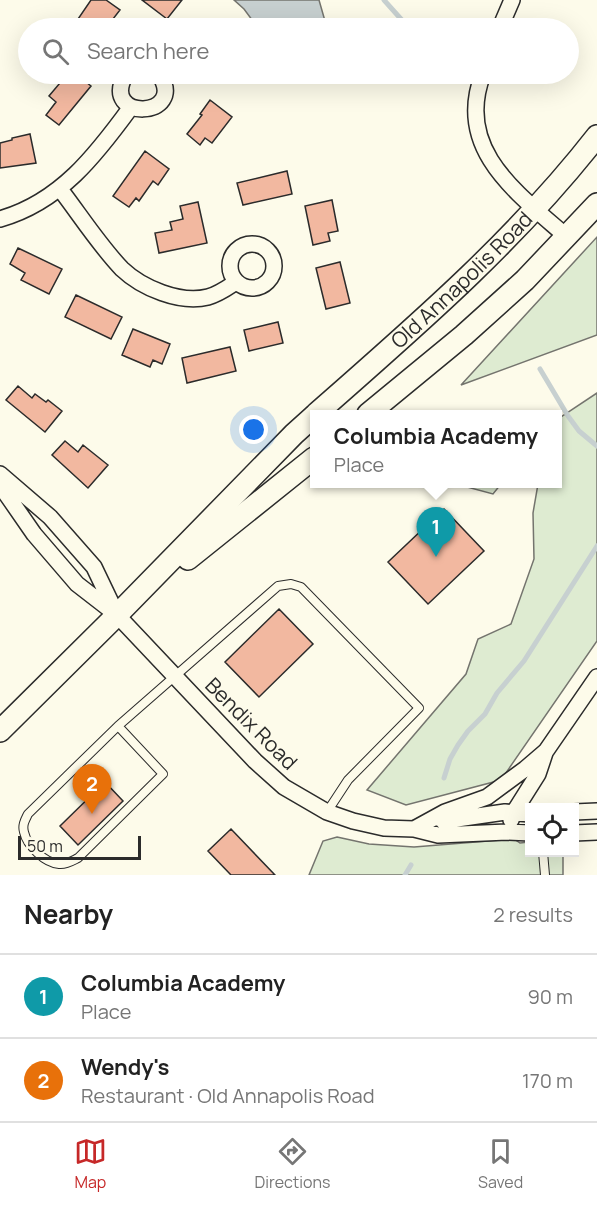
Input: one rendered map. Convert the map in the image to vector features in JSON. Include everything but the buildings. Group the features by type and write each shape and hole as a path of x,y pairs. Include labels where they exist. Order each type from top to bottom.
{"main road":[{"name":"Old Annapolis Road","path":"321,410 436,307 536,210 597,136"},
{"name":"Old Annapolis Road","path":"373,410 464,335 525,280 597,204"},
{"name":"Old Annapolis Road","path":"1,727 117,615 310,420"},
{"name":"Old Annapolis Road","path":"117,615 310,462"}],"street":[{"path":"504,18 512,0"},
{"path":"122,84 122,95 131,107 145,110 158,105 165,93 164,84"},
{"path":"480,84 475,100 476,130 494,165 513,190 567,237"},
{"path":"0,219 28,210 79,173 102,147 131,107"},
{"path":"60,189 123,270 145,286 186,298 206,298 224,291 236,282"},
{"path":"0,474 50,517 94,567 117,615"},
{"path":"0,485 34,534 77,584 117,615"},
{"name":"Bendix Road","path":"117,615 262,768 284,787 327,812 384,828 414,829 438,835 525,833"},
{"path":"414,829 445,812 487,798 525,769 546,751 597,677"},
{"path":"507,832 522,813 546,751"},
{"path":"579,812 597,811"},
{"name":"Bendix Road","path":"414,829 436,822 522,813"},
{"path":"579,832 597,832"}],"lane":[{"path":"118,726 163,774 78,858 60,864 49,861 28,842 23,823 28,814 118,726 176,678 278,586 291,584 301,587 419,708 348,780 327,812"},
{"path":"543,857 545,875"}],"green space":[{"path":"597,237 597,335 461,385"},
{"path":"597,393 597,641 501,780 406,805 367,790 466,674 478,639 511,624 534,559 533,513 537,488 562,488 562,416"},
{"path":"471,488 498,488 493,494"},
{"path":"337,837 369,844 414,847 514,839 520,843 525,842 525,857 563,857 563,875 309,875 323,841"}],"shaded area":[{"path":"234,0 319,0 324,18 251,18"}],"waterway":[{"path":"384,0 400,18"},
{"path":"540,369 579,431 597,446"},
{"path":"444,778 450,759 458,745 485,714 497,693 524,661 597,546"},
{"path":"405,875 411,865"}],"place":[{"name":"Columbia Academy","path":"436,557"},
{"name":"Wendy's","path":"92,814"}]}
